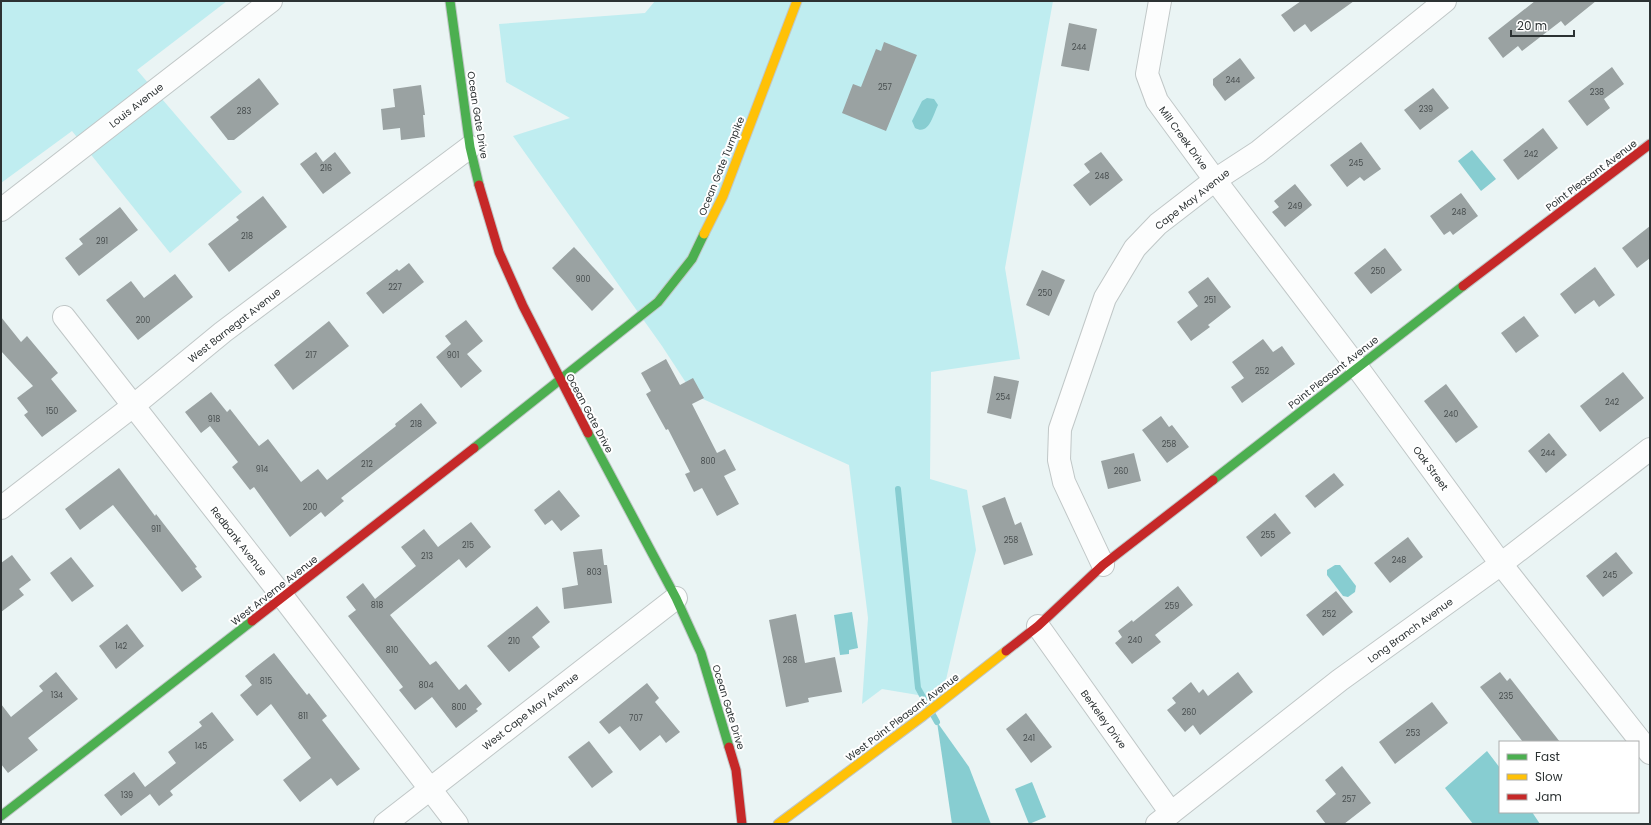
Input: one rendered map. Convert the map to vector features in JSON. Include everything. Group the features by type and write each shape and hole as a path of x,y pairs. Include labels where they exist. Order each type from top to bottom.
{"street":[{"name":"Louis Avenue","path":"1,210 271,1"},
{"name":"Ocean Gate Drive","path":"450,1 470,147 482,195 499,252 523,306 560,381 676,598 701,653 736,770 742,824"},
{"name":"Ocean Gate Turnpike","path":"560,381 658,302 692,259 723,196 797,1"},
{"name":"Mill Creek Drive","path":"1160,1 1147,74 1157,101 1215,180"},
{"name":"Cape May Avenue","path":"1103,565 1064,482 1059,460 1060,429 1106,298 1135,248 1158,224 1215,180 1258,152 1442,2"},
{"name":"Point Pleasant Avenue","path":"1038,626 1103,565 1357,367 1650,144"},
{"name":"West Barnegat Avenue","path":"1,508 133,406 223,332 470,147"},
{"name":"Oak Street","path":"1215,180 1357,367 1501,564 1650,753"},
{"name":"Redbank Avenue","path":"64,316 283,597 457,824"},
{"name":"West Arverne Avenue","path":"1,816 560,381"},
{"name":"Long Branch Avenue","path":"1164,818 1340,680 1501,564 1650,449"},
{"name":"West Cape May Avenue","path":"385,824 676,598"},
{"name":"Berkeley Drive","path":"1038,626 1164,818"},
{"name":"West Point Pleasant Avenue","path":"778,824 923,716 1038,626"}],"shaded area":[{"path":"1,1 227,1 137,70 242,192 170,253 72,131 1,183"},
{"path":"655,1 1053,1 1005,268 1020,359 931,372 930,479 967,490 976,550 942,697 927,707 918,695 882,689 862,704 868,618 849,465 694,395 662,346 513,136 570,118 506,82 499,24 645,13"},
{"path":"927,98 934,99 938,105 930,123 927,127 920,130 915,128 912,121 922,101"},
{"path":"1472,150 1496,179 1481,191 1458,161"},
{"path":"1335,565 1340,565 1356,586 1355,592 1348,597 1343,596 1327,575 1327,570"},
{"path":"852,612 858,648 849,650 849,654 840,655 834,615"},
{"path":"937,722 969,767 991,824 952,824"},
{"path":"1487,751 1499,767 1499,813 1533,813 1540,824 1473,824 1445,788"},
{"path":"1032,782 1046,817 1029,824 1015,789"}],"building":[{"path":"1301,1 1354,1 1311,32 1305,24 1294,32 1281,15"},
{"path":"1535,1 1596,1 1565,26 1561,21 1522,51 1518,46 1503,58 1488,38"},
{"path":"1069,23 1097,29 1089,71 1061,66"},
{"path":"884,42 917,55 886,131 842,113 853,84 861,87 876,49 881,51"},
{"path":"1240,58 1255,78 1225,101 1213,85 1213,79"},
{"path":"1612,67 1624,84 1604,99 1610,108 1587,126 1568,101"},
{"path":"259,78 279,104 234,140 228,140 210,117"},
{"path":"421,85 425,115 423,115 425,137 401,140 400,128 383,130 381,109 395,107 393,89"},
{"path":"1433,88 1449,108 1420,130 1404,110"},
{"path":"1543,128 1558,148 1518,180 1503,160"},
{"path":"1361,142 1381,169 1364,181 1360,177 1347,187 1330,165"},
{"path":"316,152 323,162 335,152 351,173 323,194 300,164"},
{"path":"1101,152 1123,180 1090,206 1073,185 1090,172 1084,164"},
{"path":"1295,184 1312,205 1285,227 1272,212 1279,207 1274,201"},
{"path":"1461,193 1478,216 1453,235 1450,231 1444,235 1430,216"},
{"path":"263,196 287,227 229,272 208,244 239,220 236,217"},
{"path":"120,207 138,230 79,276 65,258 83,244 79,239"},
{"path":"1650,226 1650,258 1637,268 1622,248"},
{"path":"574,247 614,289 592,311 552,268"},
{"path":"1385,248 1402,270 1371,294 1354,273"},
{"path":"409,263 424,282 383,314 366,293 397,269 399,271"},
{"path":"1595,267 1615,295 1599,307 1594,300 1575,314 1560,294"},
{"path":"1042,270 1065,280 1049,316 1026,305"},
{"path":"175,274 193,297 138,340 106,300 131,281 144,298"},
{"path":"1208,277 1231,307 1208,325 1210,327 1191,341 1177,322 1198,306 1188,292"},
{"path":"1524,316 1539,336 1516,353 1501,333"},
{"path":"1,317 21,342 27,336 58,373 51,379 77,411 42,437 24,415 28,412 17,398 33,386 1,351"},
{"path":"466,320 483,341 467,354 482,371 461,388 436,357 451,344 445,336"},
{"path":"329,321 349,346 293,390 274,365"},
{"path":"1263,339 1273,352 1282,346 1295,364 1242,403 1231,387 1244,378 1232,362"},
{"path":"666,359 680,385 693,378 704,398 692,404 717,453 725,449 736,470 724,476 739,504 717,516 702,488 694,492 685,474 690,472 668,429 666,430 646,394 651,391 641,373"},
{"path":"1623,372 1644,398 1600,432 1580,406"},
{"path":"994,376 1019,381 1011,419 987,413"},
{"path":"1446,384 1478,427 1456,443 1424,401"},
{"path":"211,392 227,412 230,409 259,446 268,439 301,482 318,469 327,480 396,426 395,424 421,403 437,423 341,498 344,501 325,517 321,512 290,537 254,487 250,490 232,467 238,462 210,426 201,433 185,412"},
{"path":"1161,416 1169,427 1172,425 1189,447 1167,463 1142,430"},
{"path":"1549,433 1567,455 1546,473 1528,451"},
{"path":"1134,453 1141,481 1108,489 1101,461"},
{"path":"119,468 155,516 156,514 197,567 195,568 202,577 182,592 113,505 80,530 65,509"},
{"path":"1334,473 1344,485 1315,508 1305,496"},
{"path":"559,490 580,516 561,531 552,520 545,525 534,510"},
{"path":"1005,497 1015,525 1021,522 1033,555 1004,565 982,506"},
{"path":"1275,513 1291,533 1261,557 1246,537"},
{"path":"471,522 491,547 466,568 459,559 390,615 430,665 436,661 459,690 466,684 482,704 476,709 478,711 456,728 432,697 415,710 399,690 403,687 348,616 356,610 346,597 363,583 375,599 416,566 401,547 424,529 438,547"},
{"path":"1408,537 1423,557 1390,583 1374,563"},
{"path":"602,549 604,565 607,565 612,603 564,609 562,588 578,585 573,552"},
{"path":"1616,552 1633,573 1603,597 1586,576"},
{"path":"12,555 31,580 19,589 24,595 1,612 1,563"},
{"path":"71,557 94,586 72,602 50,573"},
{"path":"1178,586 1193,605 1155,635 1161,642 1132,664 1115,643 1122,637 1118,631 1132,620 1133,622"},
{"path":"1336,591 1353,612 1323,636 1306,615"},
{"path":"537,606 550,622 532,637 540,647 509,672 487,646"},
{"path":"796,614 805,663 835,657 842,692 808,698 809,702 786,707 769,620"},
{"path":"127,624 144,646 116,669 99,646"},
{"path":"274,653 307,695 309,693 327,716 322,720 360,769 337,786 331,778 300,802 283,780 311,758 271,704 257,716 240,695 252,685 245,676"},
{"path":"56,672 78,699 28,738 38,750 8,773 1,764 1,704 11,717 43,691 39,686"},
{"path":"1238,672 1253,692 1200,735 1193,725 1185,732 1167,710 1176,703 1172,698 1191,682 1199,693 1203,689 1208,696"},
{"path":"1500,672 1507,681 1510,678 1559,741 1522,741 1480,687"},
{"path":"647,683 659,698 655,702 680,732 666,743 660,735 640,751 620,726 609,734 599,722"},
{"path":"1432,702 1448,723 1395,764 1379,742"},
{"path":"212,712 234,740 170,791 173,795 159,806 150,794 121,816 104,795 134,772 145,787 176,763 168,752 202,726 199,722"},
{"path":"1026,713 1052,747 1031,763 1006,729"},
{"path":"589,741 613,772 592,788 568,757"},
{"path":"1342,766 1371,803 1344,824 1326,824 1316,811 1336,794 1325,780"}],"waterway":[{"path":"898,489 918,688 937,722"}],"traffic: fast":[{"path":"450,1 470,147 479,185"},
{"path":"474,448 658,302 692,259 704,234"},
{"path":"1213,480 1463,286"},
{"path":"588,433 676,598 701,653 729,747"},
{"path":"1,816 252,621"}],"traffic: slow":[{"path":"704,234 723,196 797,1"},
{"path":"778,824 923,716 1006,651"}],"traffic: jam":[{"path":"1463,286 1650,144"},
{"path":"479,185 499,252 523,306 588,433"},
{"path":"252,621 474,448"},
{"path":"1006,651 1038,626 1103,565 1213,480"},
{"path":"729,747 736,770 742,824"}]}
